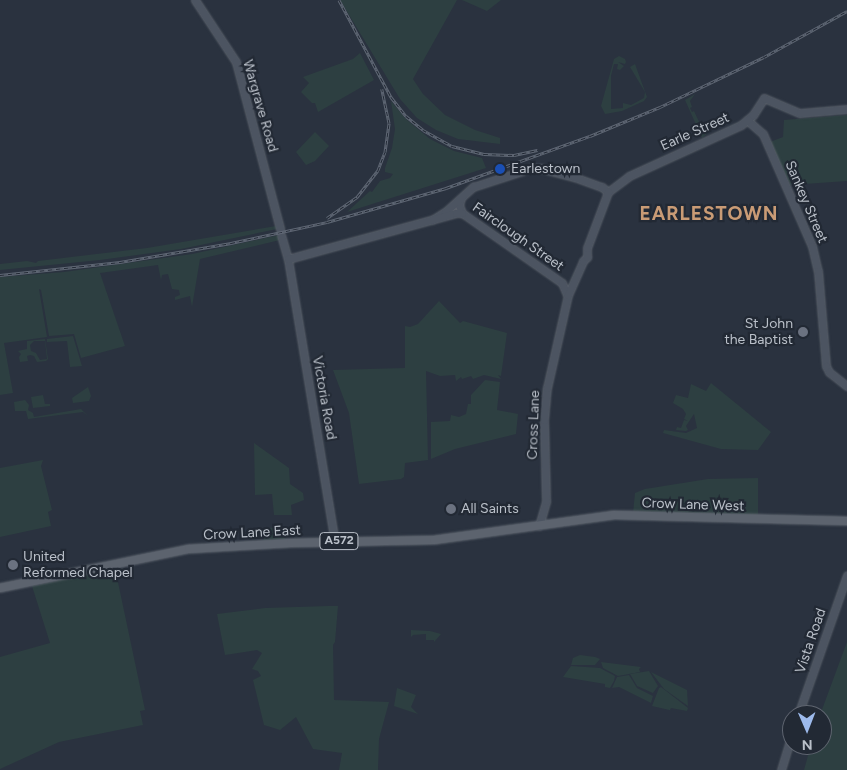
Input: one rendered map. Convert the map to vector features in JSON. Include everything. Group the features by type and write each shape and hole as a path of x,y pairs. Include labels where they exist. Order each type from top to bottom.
{"main road":[{"name":"Crow Lane West","path":"539,526 614,515 845,521"},
{"name":"Crow Lane East","path":"0,588 189,549 335,542 434,540 539,526"}],"street":[{"name":"Wargrave Road","path":"195,0 236,62 288,258"},
{"name":"Earle Street","path":"608,192 629,176 736,128 747,120 764,98 800,113 847,109"},
{"name":"Sankey Street","path":"747,120 763,134 814,254 825,364 829,372 847,386"},
{"path":"432,220 443,214 477,185 533,168 574,177 602,187 608,192"},
{"name":"Cross Lane","path":"539,526 546,502 544,409 568,296 574,278 587,256 587,248 608,192"},
{"name":"Fairclough Street","path":"461,198 459,205 462,213 562,283 568,296"},
{"path":"288,258 462,213"},
{"name":"Victoria Road","path":"288,258 335,542"},
{"path":"562,283 574,278"},
{"path":"546,502 547,516 555,524"},
{"name":"Vista Road","path":"802,705 847,576"},
{"path":"781,770 786,755"}],"shaded area":[{"path":"340,0 457,0 413,79 423,94 445,115 475,130 500,138 500,144 458,139 436,130 417,118 400,99"},
{"path":"462,0 501,0 487,11"},
{"path":"360,53 374,80 318,112 315,103 312,103 301,92 309,83 303,77 353,59"},
{"path":"619,56 625,59 626,62 625,64 618,62 624,66 620,70 617,69 618,64 614,64 611,76 611,109 623,108 623,103 631,105 644,98 645,92 630,67 635,64 647,97 644,101 622,111 605,114 601,106 614,59"},
{"path":"695,94 690,101 692,107 690,108 692,112 694,111 701,126 704,125 708,133 702,138 685,100"},
{"path":"391,101 407,120 430,139 454,151 482,158 486,168 347,212 370,191 372,192 380,181 390,178 393,174 385,172 395,129"},
{"path":"847,115 847,181 790,185 770,142 783,137 784,120"},
{"path":"315,132 329,146 315,161 306,165 296,152"},
{"path":"276,226 277,229 181,249 100,260 0,270 0,264 27,261 36,263 38,261 147,248"},
{"path":"279,235 280,240 200,259 192,307 190,296 175,300 175,297 180,295 179,290 172,289 168,274 162,275 161,280 158,265 100,273 125,346 81,358 74,334 49,336 41,290 39,289 47,337 4,343 13,393 0,395 0,277 64,272 192,254"},
{"path":"439,301 460,323 463,321 507,333 501,376 498,375 501,379 484,375 473,379 471,376 462,379 461,377 456,381 455,375 440,376 426,371 428,460 405,463 404,477 401,479 359,484 349,413 333,370 405,368 405,326 410,327 418,324"},
{"path":"73,336 82,366 70,367 67,341 47,342 47,339"},
{"path":"45,339 48,359 37,362 34,356 30,355 27,356 28,361 20,362 19,357 21,354 18,351 27,349 27,341","holes":["34,341 45,341 47,359 40,360 36,353 31,351 30,345"]},
{"path":"485,380 500,382 497,410 518,414 516,434 455,449 431,459 431,422 450,421 451,415 459,417 466,414 468,404 471,404 471,395"},
{"path":"711,383 771,432 758,450 721,449 663,433 664,430 686,433 697,428 694,414 686,426 688,430 686,431 665,429 676,430 677,427 681,428 684,420 688,421 684,419 686,414 683,409 673,403 676,395 688,398 691,384 706,391"},
{"path":"88,387 91,396 89,401 73,403 72,398"},
{"path":"43,395 45,404 50,404 50,406 33,408 31,397"},
{"path":"25,400 29,405 28,410 33,413 34,417 81,409 88,416 83,412 28,419 26,411 15,411 14,402"},
{"path":"254,443 289,468 290,484 303,493 304,500 291,505 292,515 274,515 272,494 255,495"},
{"path":"43,460 41,466 52,510 48,512 51,526 0,537 0,468"},
{"path":"758,478 758,517 633,513 635,493 645,489 708,479"},
{"path":"285,527 288,531 285,539 264,540 264,528"},
{"path":"115,568 145,710 140,711 143,725 59,742 0,769 0,657 50,643 32,586"},
{"path":"338,606 335,642 333,645 334,700 389,702 379,739 378,770 339,770 342,753 313,749 296,717 280,730 264,725 253,680 261,676 258,671 252,669 262,653 257,650 225,655 217,614 265,608"},
{"path":"411,630 430,631 441,634 434,642 434,640 426,640 426,634 413,635 411,637"},
{"path":"847,642 847,770 804,770 808,755 832,755 832,705 824,705"},
{"path":"580,655 600,659 595,665 571,665 573,658"},
{"path":"601,662 641,667 639,669 640,672 618,676 603,668"},
{"path":"571,666 600,668 615,676 614,681 610,688 605,687 605,684 563,677"},
{"path":"649,671 658,686 653,693 637,686 630,674"},
{"path":"651,672 687,690 688,706 664,689"},
{"path":"629,675 637,688 653,696 651,703 619,687 612,688 617,677"},
{"path":"661,687 688,708 687,711 671,708 670,710 687,714 652,706"},
{"path":"397,688 416,695 411,707 418,714 394,706"}],"railway":[{"path":"339,0 391,97 406,116 423,130 452,146 484,154 514,155 537,150"},
{"path":"0,275 120,262 231,243 327,222 446,188 590,136 660,107 764,57 847,11"},
{"path":"327,218 357,197 378,170 385,152 389,123 382,89"}],"place":[{"name":"Earlestown","path":"500,169"},
{"name":"St John the Baptist","path":"803,332"},
{"name":"All Saints","path":"451,509"},
{"name":"United Reformed Chapel","path":"13,565"}],"district":[{"name":"EARLESTOWN","path":"709,214"}]}
